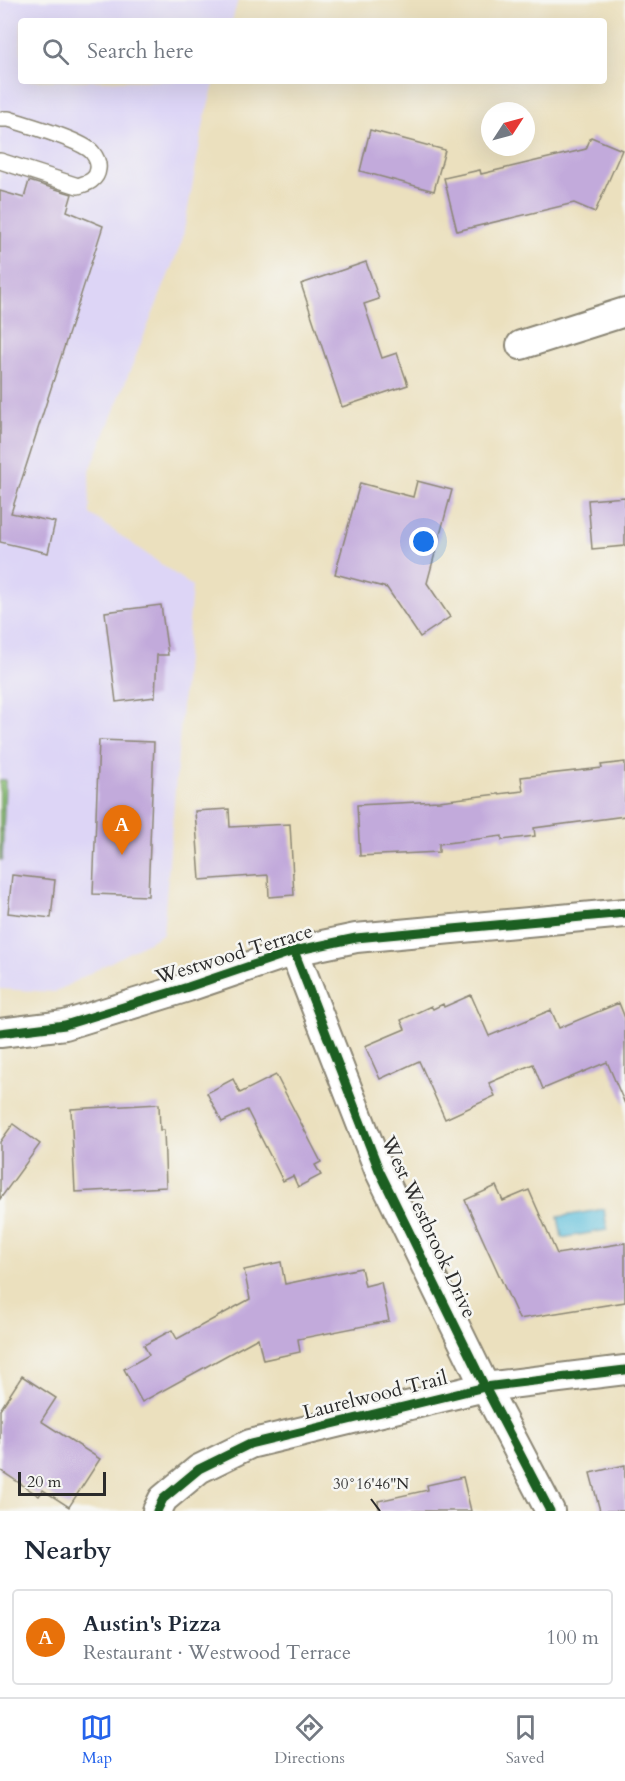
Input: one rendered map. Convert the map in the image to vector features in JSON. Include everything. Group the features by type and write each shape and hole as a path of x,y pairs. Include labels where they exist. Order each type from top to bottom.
{"street":[{"path":"521,345 625,312"},
{"name":"Westwood Terrace","path":"0,1033 65,1025 294,951 356,938 625,913"},
{"name":"West Westbrook Drive","path":"294,951 379,1170 485,1387 550,1511"},
{"name":"Laurelwood Trail","path":"157,1511 163,1499 199,1468 250,1444 485,1387 625,1370"}],"lane":[{"path":"0,119 9,119 87,148 98,162 98,172 91,182 78,186 0,160"}],"shaded area":[{"path":"0,0 238,0 233,18 18,18 18,84 214,84 205,117 182,241 89,473 90,514 192,586 163,934 55,992 0,989"}],"green space":[{"path":"0,780 5,780 2,860 0,860"}],"water":[{"path":"604,1209 607,1230 562,1238 558,1217"}],"building":[{"path":"370,130 445,150 434,191 360,171"},
{"path":"591,137 622,150 595,212 574,203 457,231 444,178 480,170 481,174 586,149"},
{"path":"29,181 72,194 67,211 103,226 11,513 55,522 48,553 0,542 0,191 24,198"},
{"path":"366,262 379,299 364,304 382,358 397,353 408,385 342,407 301,284"},
{"path":"417,481 452,490 427,583 450,617 420,637 387,588 335,574 360,483 413,497"},
{"path":"625,497 625,546 592,549 588,500"},
{"path":"161,605 168,655 157,655 155,697 116,702 105,612"},
{"path":"99,740 154,742 148,896 93,894"},
{"path":"625,762 625,816 534,828 535,836 502,840 502,836 439,844 439,852 360,856 357,805 439,801 523,791 521,777 602,768 601,765"},
{"path":"229,809 230,827 290,824 294,895 269,897 268,875 200,880 195,811"},
{"path":"12,875 55,880 51,918 8,913"},
{"path":"471,995 489,1036 551,1010 559,1028 619,1003 625,1018 625,1104 607,1062 543,1089 533,1064 489,1083 495,1096 445,1119 419,1061 380,1079 365,1046 405,1029 401,1020 431,1006 433,1009 443,1004 444,1007"},
{"path":"276,1075 321,1162 315,1165 321,1175 298,1187 293,1176 283,1181 247,1110 222,1122 207,1093 233,1079 240,1093"},
{"path":"159,1104 160,1130 164,1130 166,1187 75,1192 71,1109"},
{"path":"13,1124 40,1144 0,1199 0,1142"},
{"path":"496,1186 503,1201 529,1190 557,1254 625,1243 625,1302 519,1319 465,1200"},
{"path":"281,1262 285,1284 361,1268 365,1286 381,1282 389,1321 298,1339 300,1352 263,1360 258,1338 142,1402 124,1369 149,1355 144,1345 172,1330 177,1339 250,1299 244,1270"},
{"path":"22,1376 56,1398 41,1421 100,1459 69,1507 43,1490 39,1496 0,1470 0,1410"},
{"path":"625,1465 625,1511 600,1511 590,1473"},
{"path":"463,1477 471,1511 379,1511 378,1501 428,1490 427,1485"}],"cycle path":[{"path":"0,1033 65,1025 294,951 356,938 625,913"},
{"path":"294,951 379,1170 485,1387 550,1511"},
{"path":"157,1511 163,1499 199,1469 250,1444 485,1387 625,1370"}],"place":[{"name":"Austin's Pizza","path":"122,855"}]}
